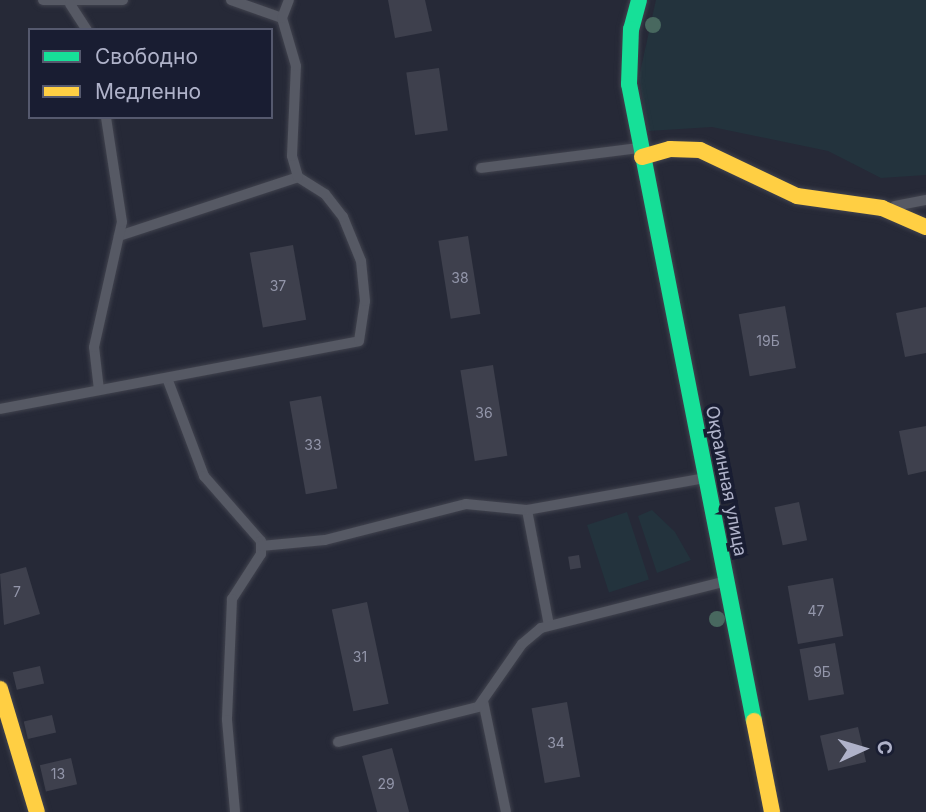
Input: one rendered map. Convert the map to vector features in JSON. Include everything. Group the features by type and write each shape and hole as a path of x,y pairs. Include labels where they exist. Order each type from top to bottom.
{"street":[{"name":"Окраинная улица","path":"639,0 631,29 629,84 769,811"},
{"path":"641,152 700,150 797,196 882,208 926,227"},
{"path":"0,689 37,812"}],"lane":[{"path":"43,0 71,4 123,0"},
{"path":"231,0 282,18"},
{"path":"0,410 359,341 365,301 361,261 343,217 325,194 298,177 291,134 296,66 282,18 289,0"},
{"path":"71,4 86,28"},
{"path":"99,390 94,347 119,236 106,119"},
{"path":"481,168 641,152"},
{"path":"119,236 298,177"},
{"path":"882,208 926,200"},
{"path":"167,379 204,476 261,546"},
{"path":"261,546 325,540 466,504 527,510 706,478"},
{"path":"527,510 549,625"},
{"path":"235,812 227,720 232,599 261,546"},
{"path":"338,742 482,701 522,644 549,625 726,581"},
{"path":"482,701 506,812"}],"shaded area":[{"path":"656,0 926,0 926,175 881,178 828,151 712,127 648,131 639,77"},
{"path":"652,510 675,532 691,560 657,573 638,516"},
{"path":"627,512 649,580 609,593 587,525"}],"building":[{"path":"388,0 425,0 432,31 395,38"},
{"path":"439,68 448,130 415,135 406,73"},
{"path":"468,236 480,314 451,319 438,241"},
{"path":"293,245 306,320 263,327 250,253"},
{"path":"785,306 796,368 750,376 739,314"},
{"path":"926,307 926,353 905,357 896,313"},
{"path":"493,365 507,456 475,461 460,370"},
{"path":"321,396 337,489 306,494 289,402"},
{"path":"926,426 926,471 908,475 899,431"},
{"path":"799,502 807,540 783,545 775,507"},
{"path":"579,555 581,568 570,570 568,557"},
{"path":"26,567 40,614 4,625 0,574"},
{"path":"833,578 843,636 798,644 788,586"},
{"path":"367,602 389,704 353,711 332,609"},
{"path":"835,643 844,694 809,700 800,649"},
{"path":"40,666 44,684 17,690 13,672"},
{"path":"567,702 580,777 545,783 532,708"},
{"path":"52,715 56,733 28,739 24,722"},
{"path":"858,727 866,762 828,771 820,736"},
{"path":"392,748 409,812 377,812 362,756"},
{"path":"71,758 77,784 46,792 40,765"}],"traffic: fast":[{"path":"639,0 631,29 629,84 754,721"}],"traffic: slow":[{"path":"642,157 670,149 700,150 797,196 882,208 926,227"},
{"path":"0,689 37,812"},
{"path":"754,721 772,812"}]}
